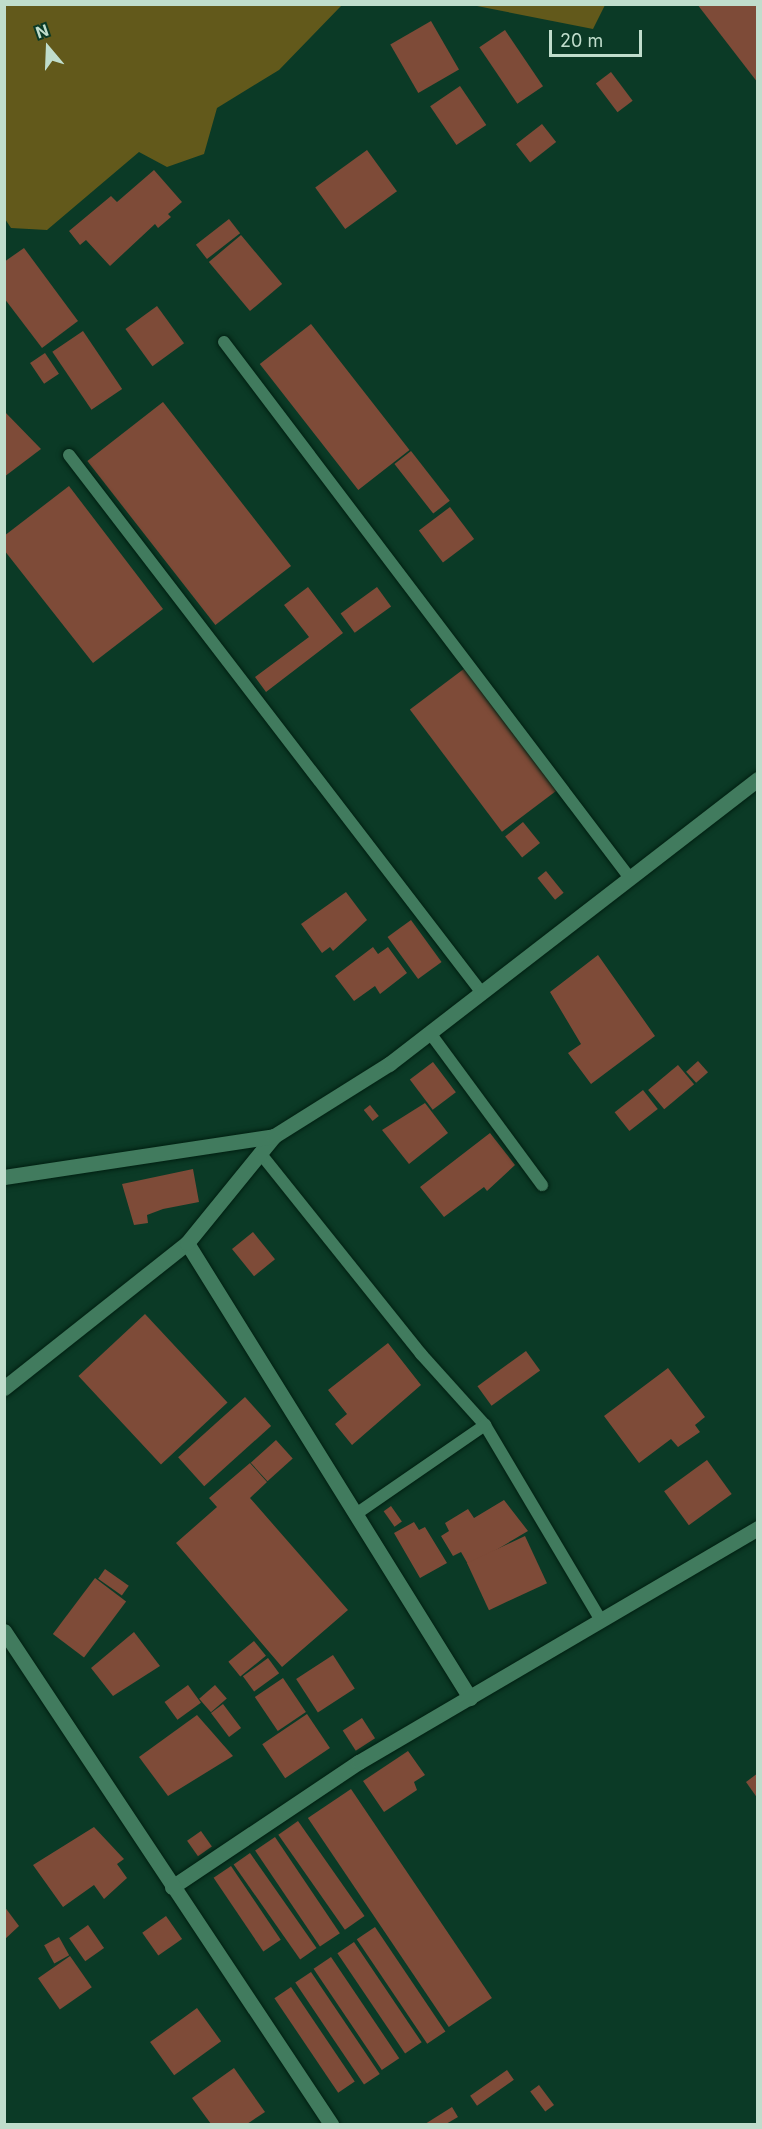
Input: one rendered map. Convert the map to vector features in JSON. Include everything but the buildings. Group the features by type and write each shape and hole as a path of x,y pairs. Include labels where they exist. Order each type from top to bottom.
{"street":[{"path":"4,1388 187,1243 274,1136 430,1034 629,877 758,779"},
{"path":"4,1177 274,1136"},
{"path":"187,1243 470,1698"},
{"path":"172,1887 359,1762 758,1528"},
{"path":"4,1631 331,2124"}],"lane":[{"path":"224,342 629,877"},
{"path":"69,455 482,993"},
{"path":"430,1034 542,1185"},
{"path":"260,1154 421,1354 485,1425 601,1620"},
{"path":"356,1514 485,1425"}],"shaded area":[{"path":"472,4 605,5 593,29"},
{"path":"4,5 342,5 279,70 217,108 204,154 167,167 139,152 47,230 11,228 5,219"}]}
